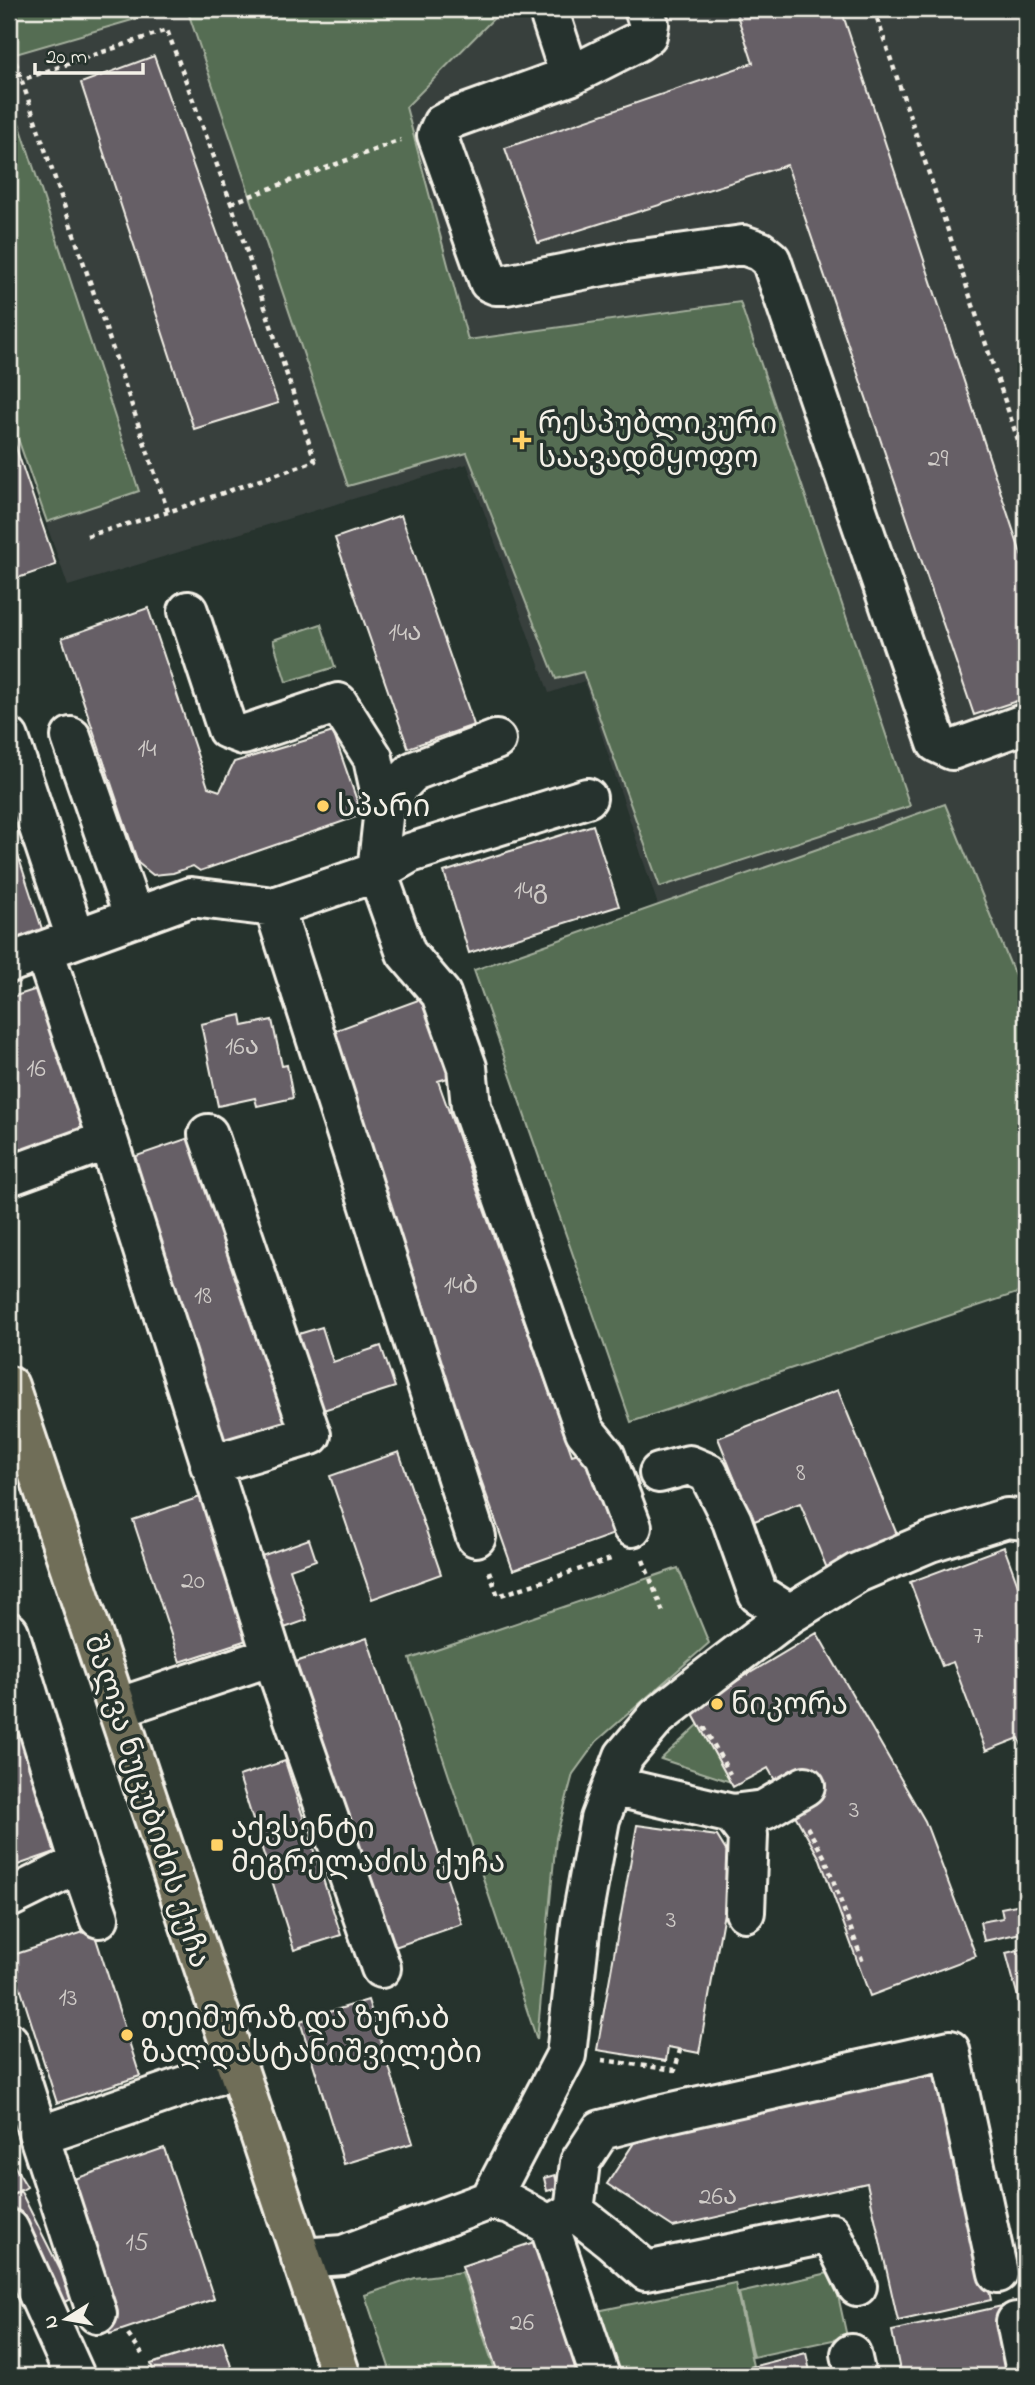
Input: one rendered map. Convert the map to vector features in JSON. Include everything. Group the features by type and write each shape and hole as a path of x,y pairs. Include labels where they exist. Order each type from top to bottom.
{"main road":[{"name":"შალვა ნუცუბიძის ქუჩა","path":"9,1386 341,2376"}],"street":[{"path":"548,9 570,76"},
{"path":"644,9 649,24 647,36 570,76 443,124 437,135 489,282 506,285 628,261 743,245 760,251 771,260 937,743 952,750 1026,723"},
{"path":"188,611 227,729 243,735 338,703 373,758 384,809 377,872 406,953 441,994 467,1067 471,1106 585,1431 605,1455 636,1538"},
{"path":"71,737 134,918"},
{"path":"9,738 108,1140 272,1656 380,1968"},
{"path":"384,809 401,784 414,771 496,740"},
{"path":"9,963 191,897 274,907 377,872 410,853 587,798"},
{"path":"274,907 476,1537"},
{"path":"208,1134 311,1435 210,1465"},
{"path":"9,1175 108,1140"},
{"path":"659,1473 689,1465 708,1473 732,1521 758,1594 790,1614"},
{"path":"490,2200 566,2055 581,1923 600,1819 624,1756 657,1717 790,1614 857,1573 930,1542 1007,1518 1026,1520"},
{"path":"11,1649 99,1919"},
{"path":"117,1707 272,1656"},
{"path":"613,1786 733,1797 764,1810 803,1801"},
{"path":"733,1797 748,1835 745,1912"},
{"path":"9,1898 80,1863"},
{"path":"9,2042 97,2314"},
{"path":"600,2376 562,2218 580,2162 601,2130 655,2116 950,2050 998,2273"},
{"path":"38,2136 237,2068"},
{"path":"301,2258 343,2255 490,2200 562,2218 611,2239 646,2271 831,2232 857,2286"},
{"path":"9,2229 75,2376"},
{"path":"1016,2322 1026,2371"}],"path":[{"path":"874,9 1026,464"},
{"path":"21,80 167,30 231,203 315,461 168,512 87,536"},
{"path":"9,43 168,512"},
{"path":"231,203 396,141 437,135"},
{"path":"476,1537 498,1596 636,1538 664,1615"},
{"path":"704,1726 733,1797"},
{"path":"803,1801 864,1964 870,1961"},
{"path":"566,2055 675,2070 680,2049"}],"shaded area":[{"name":"რესპუბლიკური საავადმყოფო","path":"9,9 1026,9 1026,1003 945,804 658,905 584,681 549,693 467,464 68,586 9,417"}],"green space":[{"path":"9,9 170,9 9,56"},
{"path":"187,9 503,9 406,107 468,340 740,302 910,806 660,887 583,672 556,679 467,453 348,486"},
{"path":"9,92 139,491 47,522 9,413"},
{"path":"321,624 335,667 286,682 273,640"},
{"path":"945,804 1026,1003 1026,1290 631,1422 474,970"},
{"path":"678,1568 709,1643 597,1741 573,1774 556,1838 537,2040 410,1659"},
{"path":"699,1724 731,1782 661,1759"},
{"path":"462,2272 497,2376 392,2376 365,2295 415,2278"},
{"path":"833,2272 847,2337 753,2357 739,2293"},
{"path":"735,2283 753,2366 715,2376 614,2376 592,2312"}],"building":[{"path":"735,9 841,9 1026,569 1026,698 974,715 787,165 538,243 505,148 753,63"},
{"path":"154,56 278,403 194,429 81,83"},
{"path":"9,427 56,565 12,580 9,570"},
{"path":"401,515 474,725 408,748 335,538"},
{"path":"148,608 208,787 220,791 234,762 333,732 362,815 200,871 193,866 173,873 153,875 138,863 62,638"},
{"path":"593,825 619,906 469,953 444,872"},
{"path":"9,828 44,935 9,947"},
{"path":"37,989 87,1135 13,1160 9,1148 9,998"},
{"path":"429,996 457,1075 438,1081 572,1455 587,1450 617,1533 513,1570 323,1035"},
{"path":"241,1015 243,1026 272,1020 282,1066 287,1065 293,1098 257,1106 255,1098 218,1106 201,1024"},
{"path":"189,1138 286,1426 216,1450 119,1162"},
{"path":"322,1327 333,1362 381,1346 395,1387 317,1412 292,1336"},
{"path":"838,1390 900,1542 828,1571 800,1503 752,1522 718,1438"},
{"path":"399,1452 441,1574 372,1599 330,1476"},
{"path":"206,1495 253,1638 180,1662 133,1520"},
{"path":"309,1539 316,1560 290,1569 307,1620 276,1631 250,1560"},
{"path":"1004,1547 1026,1607 1026,1757 1019,1738 986,1751 953,1662 942,1666 910,1582"},
{"path":"817,1633 925,1821 976,1956 870,1996 820,1859 768,1768 733,1787 690,1709"},
{"path":"367,1638 462,1924 386,1950 290,1664"},
{"path":"15,1705 64,1849 9,1868 9,1708"},
{"path":"285,1761 341,1935 294,1950 239,1776"},
{"path":"637,1825 717,1836 733,1862 699,2053 668,2047 666,2061 597,2050"},
{"path":"1026,1903 1026,1932 984,1941 980,1922 1003,1918 1001,1908"},
{"path":"93,1929 140,2076 57,2103 10,1956"},
{"path":"1026,1948 1026,2000 1019,2001 1006,1953"},
{"path":"368,2000 413,2143 344,2164 300,2021"},
{"path":"942,2067 991,2300 898,2321 867,2183 673,2227 607,2184 649,2120"},
{"path":"1026,2078 1026,2120 1017,2080"},
{"path":"164,2148 214,2299 110,2334 60,2184"},
{"path":"9,2157 27,2187 9,2198"},
{"path":"555,2175 558,2188 547,2191 544,2178"},
{"path":"20,2190 74,2297 57,2306 9,2210 9,2198"},
{"path":"537,2241 582,2376 499,2376 462,2266"},
{"path":"1002,2306 1018,2376 901,2376 892,2331"},
{"path":"223,2341 234,2376 155,2376 151,2364"},
{"path":"806,2353 811,2376 716,2376"}],"place":[{"name":"რესპუბლიკური საავადმყოფო","path":"522,440"},
{"name":"სპარი","path":"323,806"},
{"name":"ნიკორა","path":"717,1704"},
{"name":"აქვსენტი მეგრელაძის ქუჩა","path":"217,1845"},
{"name":"თეიმურაზ და ზურაბ ზალდასტანიშვილები","path":"127,2035"}]}
